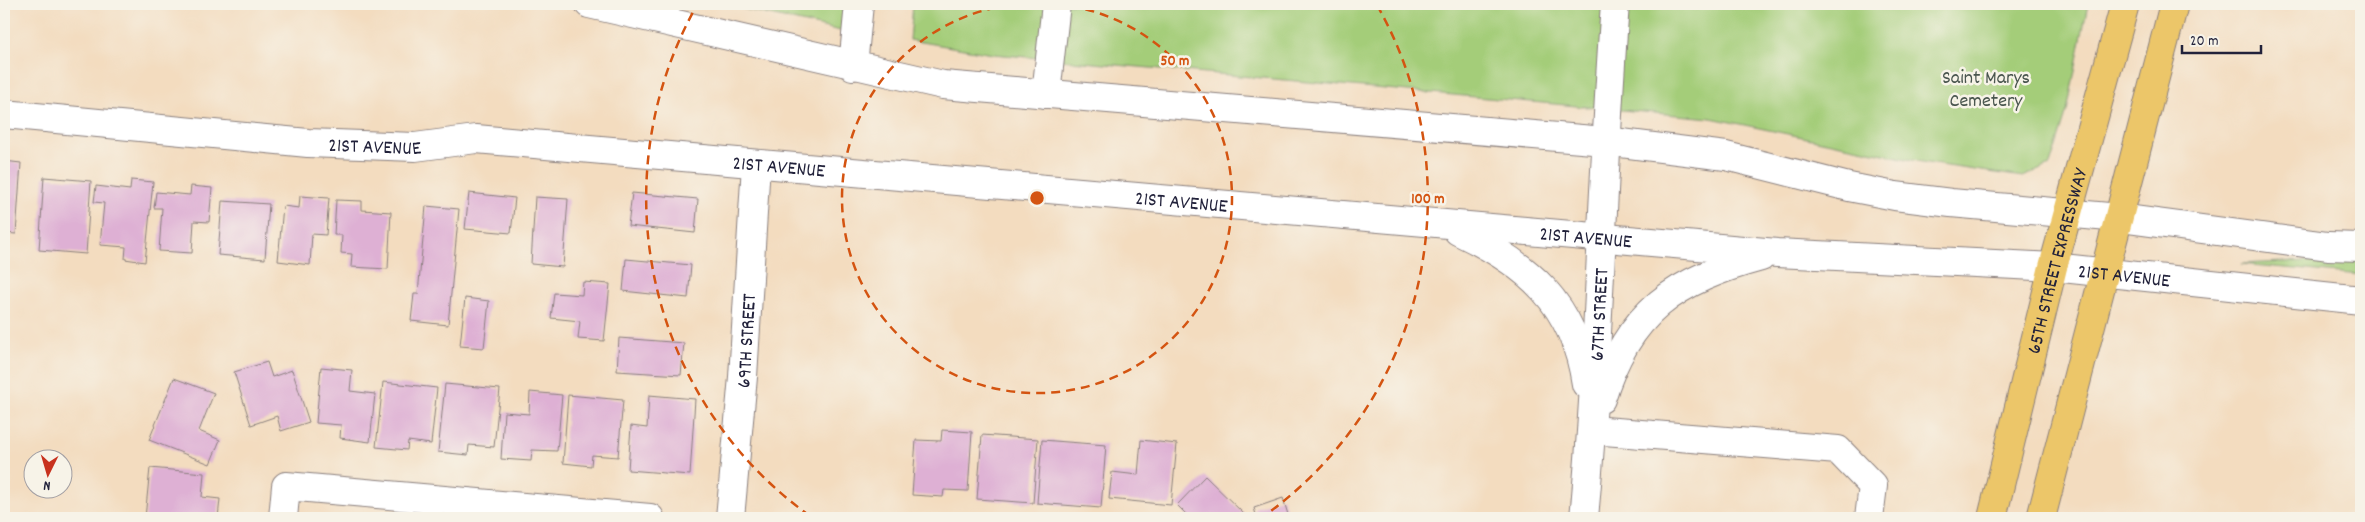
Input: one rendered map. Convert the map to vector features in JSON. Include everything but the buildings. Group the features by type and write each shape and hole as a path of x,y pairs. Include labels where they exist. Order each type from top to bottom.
{"main road":[{"name":"65TH STREET EXPRESSWAY","path":"1992,518 2053,267 2125,4"},
{"path":"2041,518 2174,4"}],"street":[{"path":"590,4 853,66 943,85 1605,141 1726,156 1849,187 1895,196 2120,218 2328,246 2361,247"},
{"path":"853,66 859,4"},
{"path":"1046,94 1056,4"},
{"name":"67TH STREET","path":"1584,518 1592,430 1605,141 1615,4"},
{"name":"21ST AVENUE","path":"4,114 308,143 415,147 476,139 1777,253 2053,267 2361,300"},
{"name":"69TH STREET","path":"730,518 743,378 756,164"},
{"name":"67TH STREET","path":"1441,223 1490,246 1517,263 1540,284 1559,309 1571,330 1583,366 1592,430"},
{"name":"67TH STREET","path":"1592,430 1609,374 1626,341 1650,312 1674,292 1700,276 1777,253"},
{"path":"1592,430 1838,450 1873,486 1869,518"},
{"path":"283,518 286,486 650,518"}],"green space":[{"path":"722,4 843,4 845,32"},
{"name":"Saint Marys Cemetery","path":"913,4 2088,4 2067,111 2050,165 2023,177 1927,163 1711,118 993,54 910,40"},
{"path":"2350,259 2361,259 2361,275 2241,264"}]}
